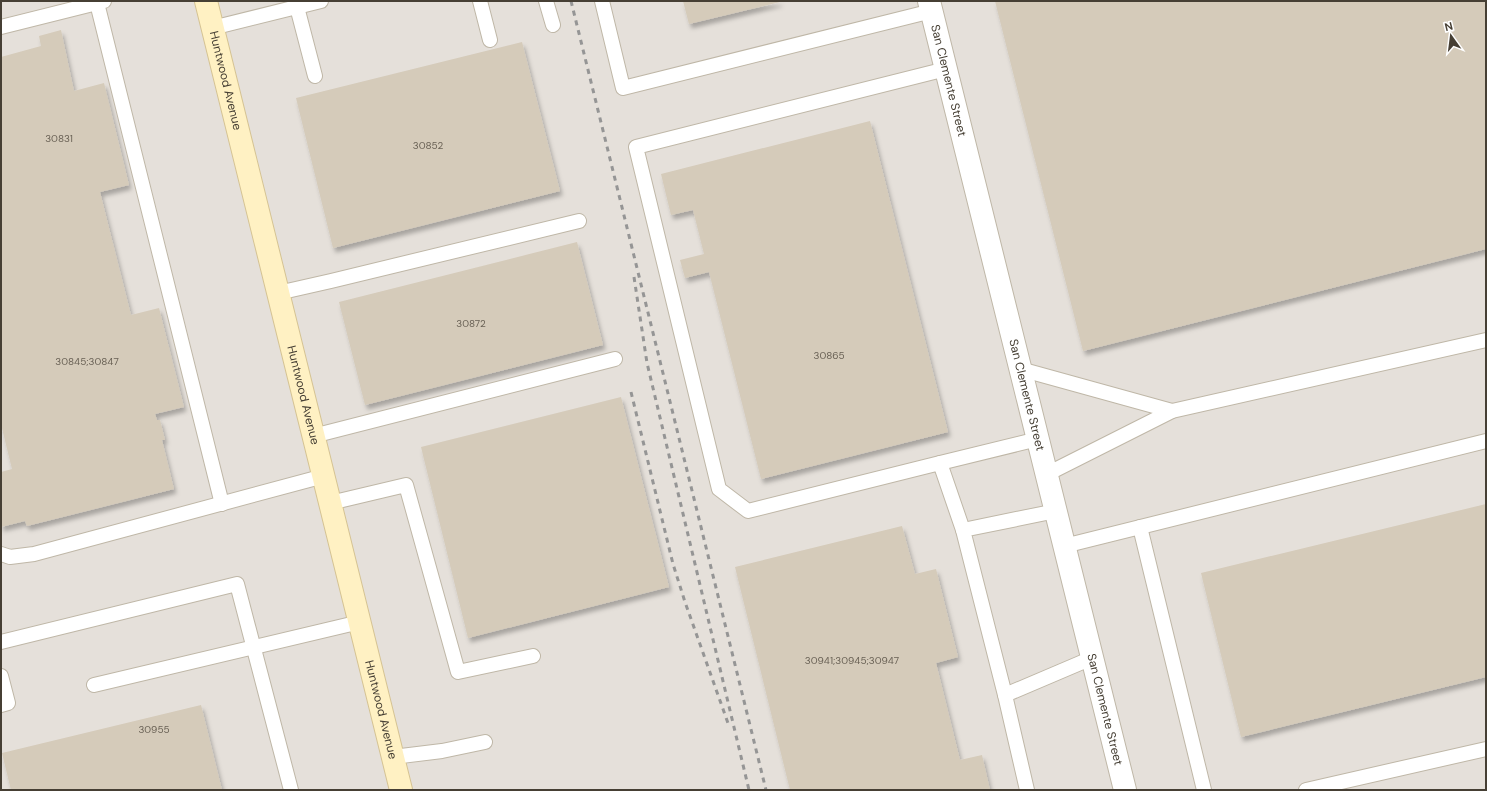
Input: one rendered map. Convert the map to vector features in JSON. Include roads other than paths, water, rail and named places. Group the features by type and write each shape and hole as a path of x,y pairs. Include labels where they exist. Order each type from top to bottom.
{"street":[{"name":"Huntwood Avenue","path":"206,1 401,790"},
{"name":"San Clemente Street","path":"930,6 1125,790"}],"lane":[{"path":"212,28 321,1"},
{"path":"480,1 490,40"},
{"path":"546,1 553,25"},
{"path":"602,1 623,88 930,6"},
{"path":"1,27 101,2 222,504"},
{"path":"297,7 315,76"},
{"path":"946,69 636,147 719,489 748,511 1038,439"},
{"path":"278,293 331,282 579,220"},
{"path":"1046,474 1172,411 1486,340"},
{"path":"314,436 615,359"},
{"path":"1020,369 1172,411"},
{"path":"1064,546 1486,441"},
{"path":"940,463 964,530 1006,695 1027,790"},
{"path":"1,554 10,557 34,554 324,476"},
{"path":"330,503 406,485 458,672 533,656"},
{"path":"964,530 1056,511"},
{"path":"1140,527 1204,790"},
{"path":"1,642 238,584 291,790"},
{"path":"94,685 360,622"},
{"path":"1006,695 1092,658"},
{"path":"1,676 8,703 1,705"},
{"path":"393,757 442,751 485,742"},
{"path":"1306,790 1486,749"}],"railway":[{"path":"571,1 766,790"},
{"path":"634,277 647,363 749,790"},
{"path":"631,392 673,564 729,726"}]}
